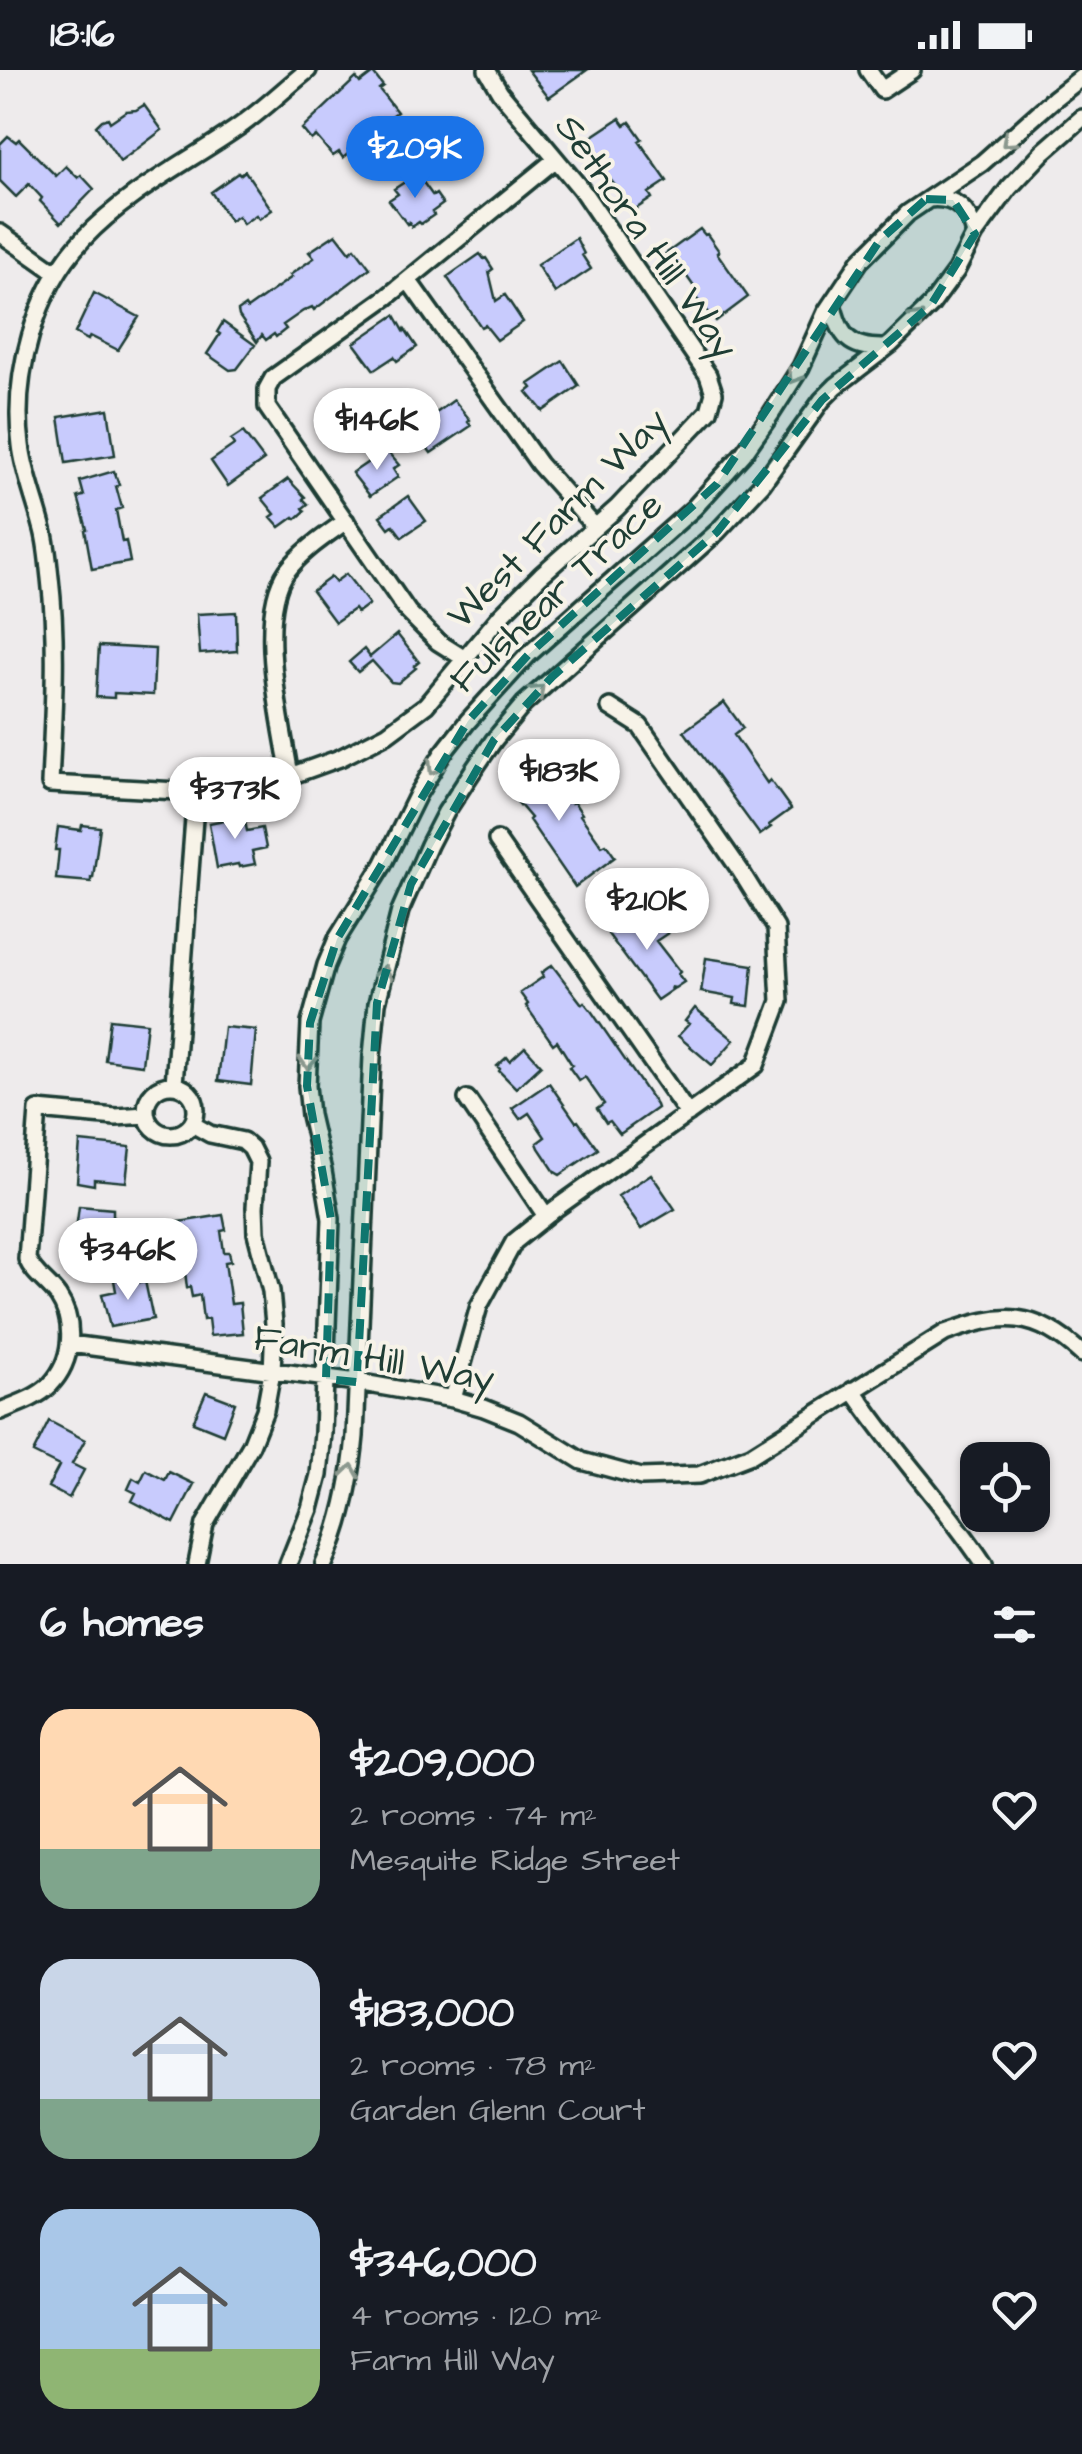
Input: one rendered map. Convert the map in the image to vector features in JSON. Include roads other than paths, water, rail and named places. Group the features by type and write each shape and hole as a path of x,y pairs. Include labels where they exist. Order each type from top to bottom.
{"street":[{"path":"0,233 57,274 79,242 104,218 134,194 241,126 308,70"},
{"name":"Sethora Hill Way","path":"487,70 500,92 581,189 708,375 714,393"},
{"path":"868,70 882,90 912,70"},
{"name":"Fulshear Trace","path":"288,1564 310,1509 324,1433 331,1219 307,1086 316,996 337,939 383,864 418,794 468,721 528,656 717,484 800,368 832,303 860,262 891,228 926,199 982,163 1082,78"},
{"name":"Fulshear Trace","path":"324,1564 351,1478 377,1003 410,884 446,812 494,740 524,704 718,532 784,455 822,400 910,326 942,290 975,234 1025,170 1082,118"},
{"path":"464,659 438,642 408,612 267,407 266,389 273,378 408,280 556,159"},
{"path":"926,199 953,200 971,218 975,234"},
{"name":"West Farm Way","path":"57,274 30,342 19,402 21,445 44,531 51,580 56,647 50,784 196,792 245,786 290,776 340,758 387,734 426,705 541,574 617,508 709,411 714,393"},
{"path":"408,280 539,464 595,527"},
{"path":"832,303 837,325 848,340 863,349 886,348"},
{"path":"290,776 271,648 273,610 285,574 309,547 346,521"},
{"path":"454,1400 479,1306 514,1242 756,1065 780,1001 776,928 640,726 610,707"},
{"path":"468,721 494,740"},
{"path":"174,1084 196,792"},
{"path":"497,840 688,1114"},
{"path":"174,1084 192,1096 196,1116 185,1131 168,1136 150,1125 146,1104 160,1086 174,1084"},
{"path":"466,1099 550,1212"},
{"path":"0,1411 35,1396 50,1384 64,1363 70,1344 65,1309 27,1259 38,1110 146,1115"},
{"path":"192,1124 210,1134 242,1141 258,1162 256,1233 271,1292 274,1324 272,1372 265,1410 251,1445 206,1524 196,1564"},
{"name":"Farm Hill Way","path":"70,1344 357,1382 454,1400 519,1422 582,1460 640,1478 699,1475 751,1455 944,1333 974,1322 1017,1318 1042,1325 1082,1354"},
{"path":"853,1390 941,1503 981,1563"}]}
